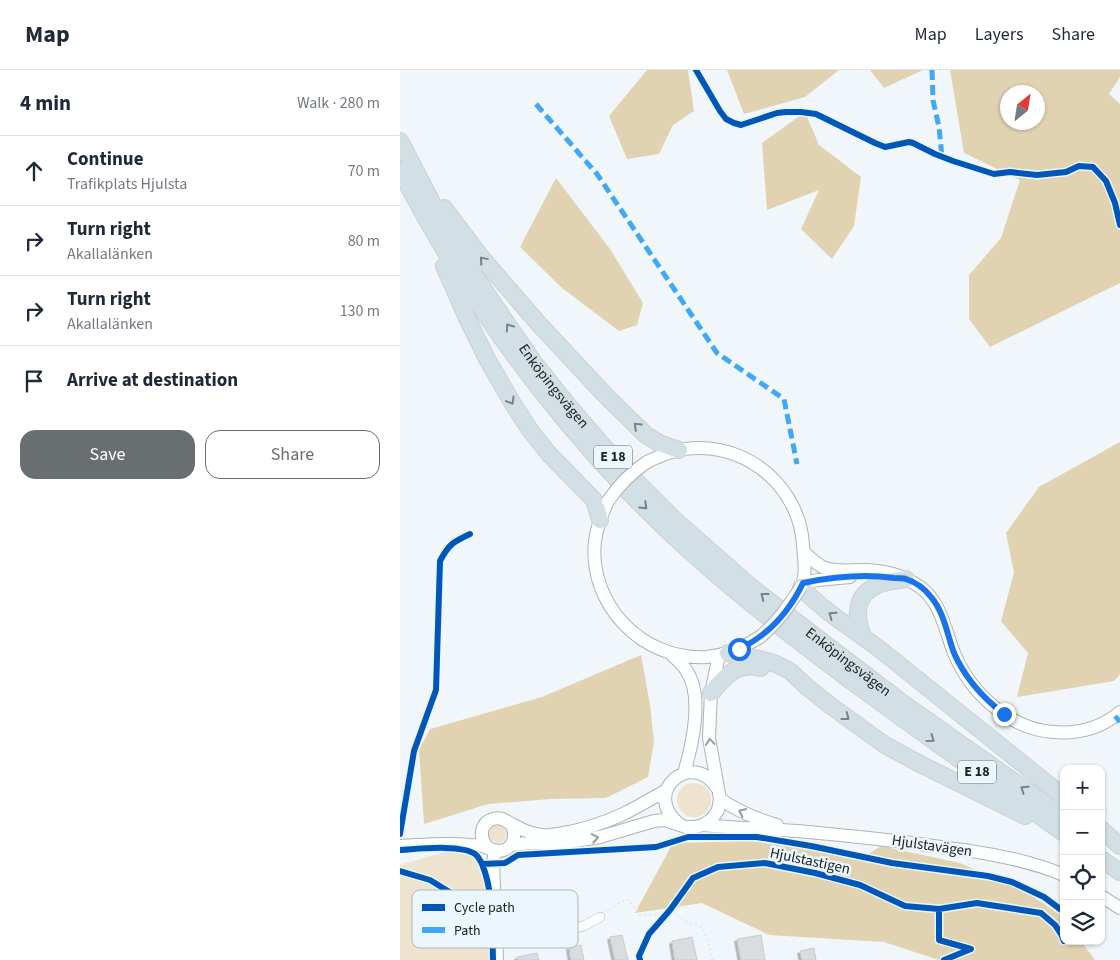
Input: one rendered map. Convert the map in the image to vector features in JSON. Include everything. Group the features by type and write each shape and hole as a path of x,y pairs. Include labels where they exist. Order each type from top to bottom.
{"highway":[{"path":"401,144 481,258 538,323 606,396 646,435 659,443 679,450"},
{"name":"Enköpingsvägen","path":"401,144 452,241 533,361 568,406 605,448 676,521 896,706"},
{"name":"Enköpingsvägen","path":"400,170 416,202 466,285 505,344 537,388 570,428 626,489 726,583 777,624 896,706"},
{"path":"416,202 466,316 487,359 513,404 549,454 594,500 600,520"},
{"path":"863,637 858,623 857,612 861,601 869,590 879,584 906,579"},
{"path":"802,585 819,605 959,712 1060,794"},
{"path":"724,654 759,658 776,664 797,677 807,687 885,745 1060,832"},
{"path":"711,693 728,674 743,666 773,671 807,687"},
{"name":"E 18","path":"896,706 1060,814"},
{"name":"E 18","path":"896,706 1060,831"},
{"path":"1105,833 1120,846"},
{"path":"1105,846 1120,856"},
{"path":"1105,862 1120,872"}],"main road":[{"path":"698,448 718,449 736,454 767,472 790,500 802,532 804,562 802,585 784,613 760,638 724,654 694,657 670,653 648,644 621,622 610,608 602,593 597,576 595,542 600,520 608,501 625,479 646,462 662,454 679,450 698,448"},
{"path":"804,552 814,562 823,567 836,570 886,571 920,586 931,596 940,613 962,668 981,694 1004,714 1017,722 1046,732 1067,733 1097,726 1120,712"},
{"path":"802,585 818,580 862,576 906,579"},
{"path":"670,653 687,670 691,680 696,713 690,753 684,773"},
{"path":"400,846 455,843 501,851 512,845 563,843 600,837 654,821 665,820 695,827 703,825 712,819 718,810 719,795 709,738 711,693 724,654"},
{"path":"678,823 671,817 666,808 665,799 667,790 677,777 684,773 695,772 705,775 713,781 719,795"},
{"path":"512,825 532,833 545,835 581,829 624,814 667,790"},
{"name":"Hjulstavägen","path":"719,795 730,806 753,817 798,831"},
{"path":"495,890 494,863 491,849 483,842 482,837 484,826 488,821 494,818 501,818 507,820 512,825 515,831 512,845"},
{"name":"Hjulstavägen","path":"703,825 798,831 892,840 956,849 1022,862 1060,873"},
{"path":"455,843 482,832"},
{"path":"1105,899 1120,908"}],"street":[{"path":"578,927 600,917"}],"path":[{"path":"600,917 622,901 629,900 640,915 667,913 702,927 713,960"},
{"path":"660,921 676,902"}],"shaded area":[{"path":"647,70 688,70 694,111 673,125 659,154 627,159 609,116"},
{"path":"727,70 839,70 805,97 744,114"},
{"path":"870,70 923,70 884,88"},
{"path":"950,70 1120,70 1120,77 1109,94 1120,104 1120,283 990,347 969,319 969,275 1001,238 1020,180 964,153"},
{"path":"805,112 819,145 861,177 854,226 832,259 801,229 819,190 767,210 762,143"},
{"path":"556,178 610,249 643,303 637,325 619,331 562,288 520,247"},
{"path":"1120,442 1120,674 1114,681 1017,697 1028,653 1001,621 1014,573 1006,533 1039,487"},
{"path":"641,655 650,705 654,742 648,777 606,798 550,799 488,804 424,824 419,750 430,729 542,697"},
{"path":"694,783 706,788 711,800 706,812 694,817 682,812 677,800 682,788"},
{"path":"498,825 504,828 507,834 504,840 498,843 492,840 489,834 492,828"},
{"path":"751,841 865,856 881,846 960,863 1029,894 1060,915 1060,945 1084,945 1095,960 939,960 884,942 769,935 702,903 635,913 673,843"},
{"path":"445,852 472,855 482,869 486,890 412,890 412,948 491,948 491,960 400,960 400,865"}],"building":[{"path":"622,935 628,960 615,960 610,937"},
{"path":"761,935 765,960 741,960 737,939"},
{"path":"692,937 697,960 675,960 672,941"},
{"path":"581,945 584,960 571,960 569,948 578,948 578,946"},
{"path":"814,948 816,960 802,960 800,951"},
{"path":"537,953 539,960 518,960 517,957"}],"marked path":[{"path":"932,70 933,100 939,127 942,157"},
{"path":"536,104 597,174 717,353 784,399 797,464"},
{"path":"1115,716 1120,722"}],"cycle path":[{"path":"696,70 726,119 741,125 777,113 801,112 816,114 885,147 909,142 953,161 994,174 1010,172 1037,175 1066,172 1079,166 1093,167 1106,181 1115,203 1120,225"},
{"path":"400,834 414,751 436,690 440,561 452,544 470,534"},
{"name":"Hjulstastigen","path":"400,850 460,849 475,854 482,864 505,863 518,855 656,847 688,837 757,837 892,863 988,876 1012,882 1044,897 1060,909"},
{"name":"Hjulstastigen","path":"640,960 639,956 649,934 670,910 693,878 718,867 765,863 815,873 860,885 905,906 939,909 977,903 1041,913 1055,925 1060,932"},
{"path":"482,864 489,890"},
{"path":"400,871 430,880 446,890"},
{"path":"939,909 939,940 971,949 944,960"},
{"path":"493,948 493,960"}],"route":[{"path":"739,649 760,638 773,626 784,613 803,583 862,576 906,579 920,586 931,596 940,613 962,668 981,694 1004,714"}]}
